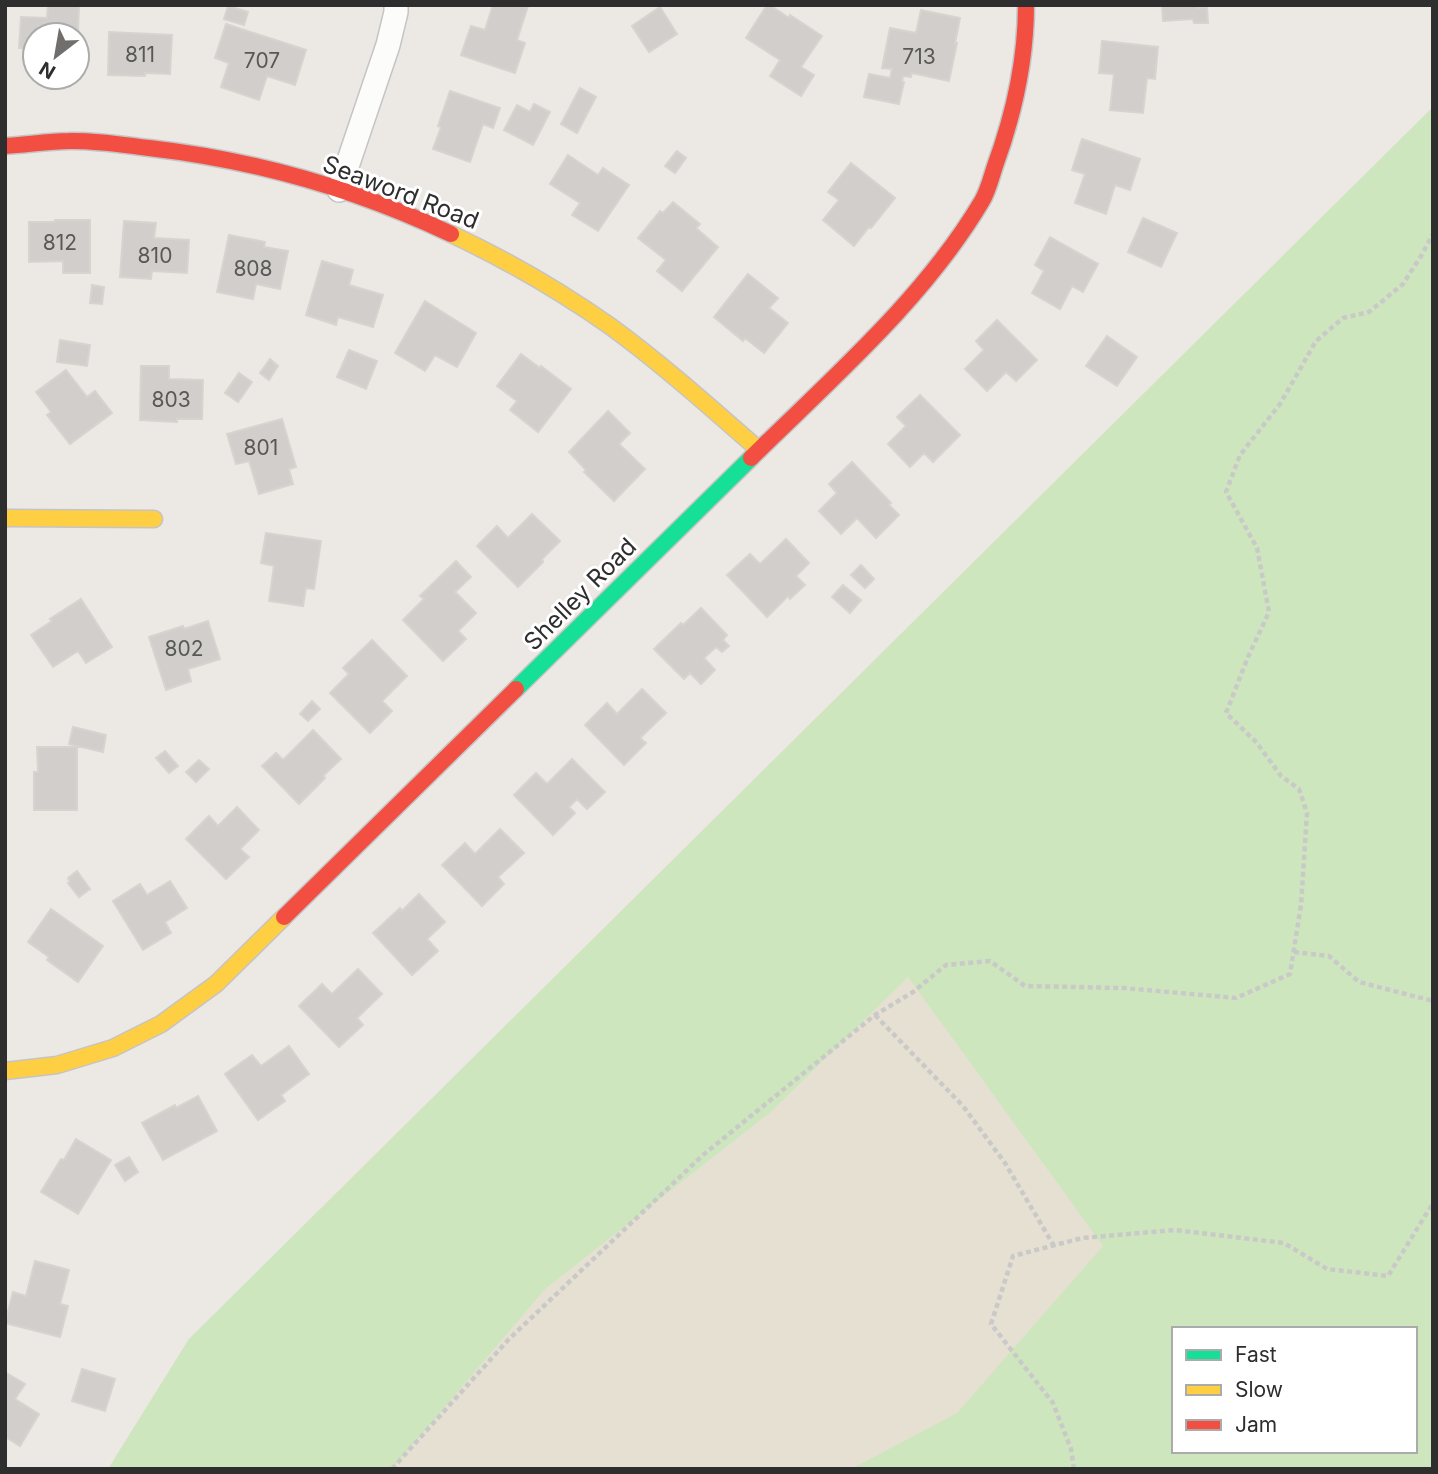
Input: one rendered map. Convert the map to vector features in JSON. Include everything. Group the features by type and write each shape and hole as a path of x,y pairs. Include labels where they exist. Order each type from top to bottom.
{"street":[{"path":"339,190 388,45 396,5"},
{"name":"Shelley Road","path":"5,1071 57,1065 113,1048 161,1024 216,984 896,315 946,254 983,199 1006,137 1021,76 1026,5"},
{"name":"Seaword Road","path":"5,146 71,141 166,148 258,165 339,190 433,224 512,264 586,309 655,359 759,450"},
{"path":"5,518 154,519"}],"path":[{"path":"393,1469 509,1339 703,1155 875,1014 913,992 946,965 990,961 1025,986 1123,988 1236,998 1290,974 1301,905 1307,813 1299,789 1281,776 1257,743 1226,713 1269,611 1257,548 1226,492 1240,455 1280,404 1316,341 1343,318 1369,312 1403,284 1433,234"},
{"path":"1294,952 1329,956 1359,982 1433,1001"},
{"path":"875,1014 963,1106 1005,1163 1054,1245"},
{"path":"1074,1469 1071,1449 1053,1404 991,1324 1013,1256 1082,1238 1175,1230 1284,1243 1327,1269 1388,1276 1433,1203"}],"shaded area":[{"path":"1433,107 1433,1469 108,1469 189,1339"}],"green space":[{"path":"1433,107 1433,1469 851,1469 957,1413 1103,1246 908,977 772,1111 545,1289 392,1469 108,1469 189,1339"}],"building":[{"path":"48,5 79,6 78,21 21,21 19,48 21,17 47,18"},
{"path":"493,5 528,6 517,40 525,43 515,73 461,55 471,26 485,30"},
{"path":"767,5 789,18 790,15 822,36 801,67 814,75 801,96 770,76 780,60 746,38"},
{"path":"1162,5 1207,7 1208,23 1194,23 1193,19 1163,21"},
{"path":"228,6 248,12 244,25 224,19"},
{"path":"660,7 677,34 649,52 632,26"},
{"path":"921,10 960,18 949,81 912,73 911,77 903,76 899,104 864,97 869,74 890,78 892,69 882,68 890,28 916,33"},
{"path":"226,24 306,50 295,85 267,76 259,100 221,87 229,63 215,58"},
{"path":"109,32 172,35 170,74 108,75"},
{"path":"1102,41 1158,47 1155,79 1147,78 1143,113 1110,110 1114,74 1099,73"},
{"path":"580,88 596,97 577,133 561,124"},
{"path":"450,91 500,108 493,128 483,124 470,162 433,149"},
{"path":"534,104 550,112 533,145 504,130 517,105 530,112"},
{"path":"1082,139 1140,159 1130,190 1115,185 1106,214 1075,203 1085,174 1072,170"},
{"path":"677,151 686,158 675,173 665,166"},
{"path":"568,155 598,175 603,168 629,185 598,231 572,215 580,203 550,184"},
{"path":"851,163 895,198 854,246 823,220 839,200 828,192"},
{"path":"673,202 700,224 696,228 718,247 682,291 657,271 666,260 638,238 660,211 663,213"},
{"path":"1143,218 1177,233 1161,267 1128,252"},
{"path":"90,220 90,273 63,273 63,261 29,262 29,222"},
{"path":"124,221 156,223 154,238 189,240 187,273 152,271 151,279 120,277"},
{"path":"229,235 265,242 264,247 288,251 280,289 256,284 253,299 217,292"},
{"path":"1050,237 1098,264 1083,292 1072,286 1060,309 1032,293 1044,271 1035,265"},
{"path":"322,261 353,270 349,285 383,295 373,327 338,317 336,325 306,315"},
{"path":"748,274 778,298 769,308 788,323 764,353 745,338 743,341 714,317"},
{"path":"92,285 104,287 102,304 90,303"},
{"path":"425,301 476,333 457,367 435,355 425,371 395,353"},
{"path":"997,320 1037,360 1016,381 1006,372 987,391 965,369 984,350 976,341"},
{"path":"1107,336 1137,357 1117,386 1086,366"},
{"path":"60,340 90,345 87,366 57,362"},
{"path":"349,350 377,361 366,389 337,377"},
{"path":"521,354 571,389 538,432 510,410 517,401 497,386"},
{"path":"270,359 278,366 269,380 260,373"},
{"path":"141,366 169,366 169,379 203,380 202,419 177,419 177,422 140,420"},
{"path":"66,370 87,397 95,391 112,413 70,444 47,415 51,412 36,392"},
{"path":"239,373 252,382 238,402 225,393"},
{"path":"920,395 960,435 933,462 924,453 910,467 888,444 906,426 897,417"},
{"path":"608,411 630,433 619,444 645,469 614,501 584,472 586,470 569,452"},
{"path":"282,419 296,467 289,469 293,484 259,494 249,461 236,464 227,434"},
{"path":"852,462 899,515 876,538 857,518 841,534 819,511 837,493 829,484"},
{"path":"532,514 560,541 518,587 477,546 497,526 508,538"},
{"path":"266,533 321,541 314,589 306,588 303,606 269,601 274,566 261,563"},
{"path":"786,539 809,563 796,576 805,585 790,599 788,596 767,617 727,575 750,554 760,564"},
{"path":"456,561 471,577 455,592 476,613 458,631 466,639 443,661 403,620 424,599 420,596"},
{"path":"861,565 874,579 865,588 851,575"},
{"path":"843,585 861,600 850,613 832,597"},
{"path":"81,599 112,647 86,663 78,651 53,667 31,635"},
{"path":"701,608 727,635 723,640 729,646 722,652 716,647 704,658 715,670 701,684 690,673 684,679 654,649"},
{"path":"208,621 220,659 188,669 191,681 166,690 149,637"},
{"path":"372,640 407,676 382,701 392,711 370,733 330,693 349,674 343,668"},
{"path":"642,689 666,713 640,738 646,743 624,765 585,725 607,703 617,714"},
{"path":"312,701 320,709 308,721 300,714"},
{"path":"73,727 106,735 103,752 69,744"},
{"path":"313,730 341,759 299,804 262,766 276,753 283,760"},
{"path":"37,747 77,747 77,810 34,810 34,772 38,772"},
{"path":"165,751 178,766 169,773 156,758"},
{"path":"572,759 605,792 587,809 577,799 569,807 575,813 553,835 514,795 536,773 547,784"},
{"path":"199,760 209,769 196,782 186,772"},
{"path":"237,807 259,830 240,849 249,857 226,879 186,839 209,816 218,826"},
{"path":"500,829 524,853 498,877 504,884 482,906 442,865 465,843 475,854"},
{"path":"77,871 90,889 79,897 68,883 68,878"},
{"path":"170,881 187,908 165,922 171,933 143,950 113,901 140,884 147,895"},
{"path":"419,894 445,922 427,939 438,951 412,975 373,933"},
{"path":"51,909 103,946 78,982 47,960 49,957 28,942"},
{"path":"358,969 382,994 357,1018 363,1025 339,1047 299,1006 322,984 332,994"},
{"path":"289,1046 309,1074 281,1095 285,1101 258,1120 225,1074 252,1055 261,1066"},
{"path":"198,1096 217,1131 163,1160 142,1123"},
{"path":"76,1139 111,1160 78,1214 41,1192"},
{"path":"129,1157 138,1172 125,1181 115,1165"},
{"path":"35,1261 69,1270 60,1304 68,1306 60,1337 5,1323 13,1292 26,1296"},
{"path":"82,1369 115,1379 105,1411 72,1401"},
{"path":"5,1372 25,1384 15,1399 39,1414 20,1446 7,1438 5,1440"}],"traffic: fast":[{"path":"516,689 751,458"}],"traffic: slow":[{"path":"451,234 533,277 610,326 759,450"},
{"path":"5,518 154,519"},
{"path":"5,1071 57,1065 113,1048 161,1024 216,984 284,917"}],"traffic: jam":[{"path":"751,458 905,305 959,237 982,201 1013,107 1024,46 1026,5"},
{"path":"5,146 89,141 227,160 341,190 451,234"},
{"path":"284,917 516,689"}]}
